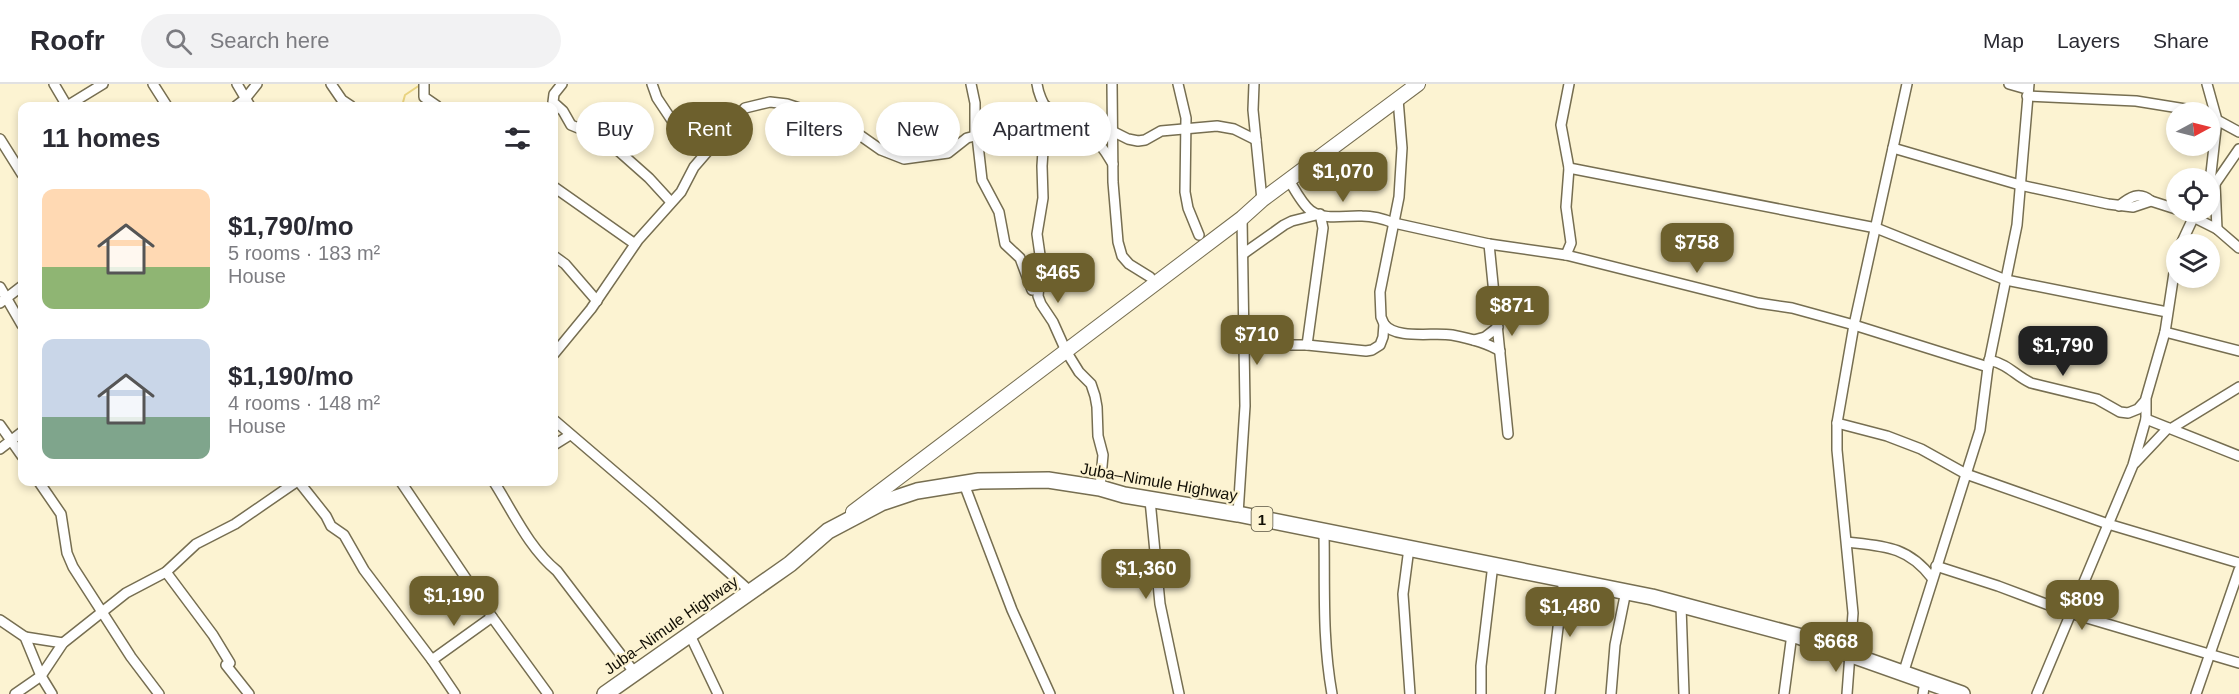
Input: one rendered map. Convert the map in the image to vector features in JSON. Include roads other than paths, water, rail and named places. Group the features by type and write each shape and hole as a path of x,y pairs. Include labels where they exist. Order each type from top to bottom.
{"main road":[{"path":"828,531 1242,218 1262,200 1398,99 1412,86"},
{"name":"Juba–Nimule Highway","path":"605,694 790,564 828,531 881,503 917,491 979,481 1048,480 1238,514 1626,591 1681,606 1688,605 1792,634 1851,654 1903,674 1924,687 1962,694"}],"street":[{"path":"54,84 65,102"},
{"path":"74,102 103,84"},
{"path":"153,84 164,102"},
{"path":"237,84 246,102"},
{"path":"248,102 257,84"},
{"path":"331,84 345,102"},
{"path":"424,84 424,97 431,102"},
{"path":"554,102 554,94 562,84"},
{"path":"652,84 657,98 666,111"},
{"path":"971,84 975,102"},
{"path":"1037,84 1044,102"},
{"path":"1112,84 1115,225 1122,256 1129,264 1150,277"},
{"path":"1178,84 1186,118 1185,192 1188,208 1199,235"},
{"path":"1254,84 1253,110 1262,200"},
{"path":"1566,255 1571,243 1566,207 1569,168 1561,126 1569,84"},
{"path":"1848,694 1854,613 1837,450 1837,423 1854,325 1907,84"},
{"path":"2009,84 2027,90 2166,106"},
{"path":"2207,84 2211,102"},
{"path":"1903,674 1980,430 1989,363 2017,225 2027,90"},
{"path":"1380,345 1384,324 1381,317 1380,292 1399,197 1402,148 1398,99"},
{"path":"753,106 770,102 787,104 830,118 881,150 904,159 948,153 967,138 972,137"},
{"path":"558,106 571,124 605,139 649,178 671,202"},
{"path":"2220,120 2239,132"},
{"path":"1114,132 1138,141 1145,140 1161,131 1217,126 1234,129 1256,140"},
{"path":"0,139 18,168"},
{"path":"1893,148 2020,184 2119,206 2133,207 2151,201 2166,206"},
{"path":"2220,174 2239,149"},
{"path":"0,161 9,153"},
{"path":"558,344 597,301 635,244 681,192 694,167 703,156"},
{"path":"979,156 982,180 999,212 1005,244 1020,258 1032,290"},
{"path":"1043,156 1043,198 1037,234 1041,262 1038,296 1066,351 1079,372 1091,384 1095,396 1098,436 1103,455 1100,488"},
{"path":"1108,156 1114,166"},
{"path":"1569,168 1876,228 2006,280 2167,312"},
{"path":"1288,180 1308,208 1320,214 1364,216 1489,244 1566,255 1854,325 1989,363 2003,363 2023,380 2097,399 2120,412 2128,413 2138,409 2145,401"},
{"path":"558,190 635,244"},
{"path":"1243,254 1292,220 1320,214"},
{"path":"1307,345 1323,228 1320,214"},
{"path":"1238,514 1245,406 1242,218"},
{"path":"2207,222 2234,240 2239,248"},
{"path":"2216,222 2217,229"},
{"path":"1489,244 1508,434"},
{"path":"558,259 597,301"},
{"path":"0,287 4,300 18,319"},
{"path":"2037,694 2133,465 2146,419 2145,401 2165,333 2171,288"},
{"path":"4,300 18,289"},
{"path":"1384,324 1394,332 1438,334 1474,340 1500,351"},
{"path":"1474,340 1491,333 1497,327"},
{"path":"2165,333 2228,346 2239,351"},
{"path":"1243,345 1307,345 1366,351 1372,350 1384,341 1405,334"},
{"path":"2133,465 2170,428 2239,387"},
{"path":"2146,419 2239,456"},
{"path":"1837,423 1887,436 1921,449 1966,474 2108,524 2239,563"},
{"path":"558,424 751,592"},
{"path":"0,425 18,451"},
{"path":"0,448 18,435"},
{"path":"558,442 570,435"},
{"path":"964,484 1012,610 1050,694"},
{"path":"42,486 61,514 67,553 101,614 159,694"},
{"path":"15,694 40,676 63,643 126,593 166,572 196,544 235,524 291,486"},
{"path":"300,486 326,516 331,526 344,535 363,570 455,694"},
{"path":"404,486 492,617 548,694"},
{"path":"496,486 532,545 544,561 557,571 634,672"},
{"path":"1150,500 1160,604 1179,694"},
{"path":"1324,532 1323,630 1325,659 1332,694"},
{"path":"1847,542 1897,549 1932,578"},
{"path":"1409,548 1403,594 1410,694"},
{"path":"1481,694 1481,666 1493,564"},
{"path":"1936,566 2070,613 2239,663"},
{"path":"2196,694 2239,570"},
{"path":"166,572 213,635 228,664 249,694"},
{"path":"1550,694 1563,578"},
{"path":"1611,694 1615,645 1626,591"},
{"path":"1681,606 1684,694"},
{"path":"432,660 492,617"},
{"path":"0,620 25,637 63,643"},
{"path":"689,633 718,694"},
{"path":"1784,694 1792,634"},
{"path":"25,637 40,676 52,694"}],"waterway":[{"path":"403,102 405,95 420,85"}]}
